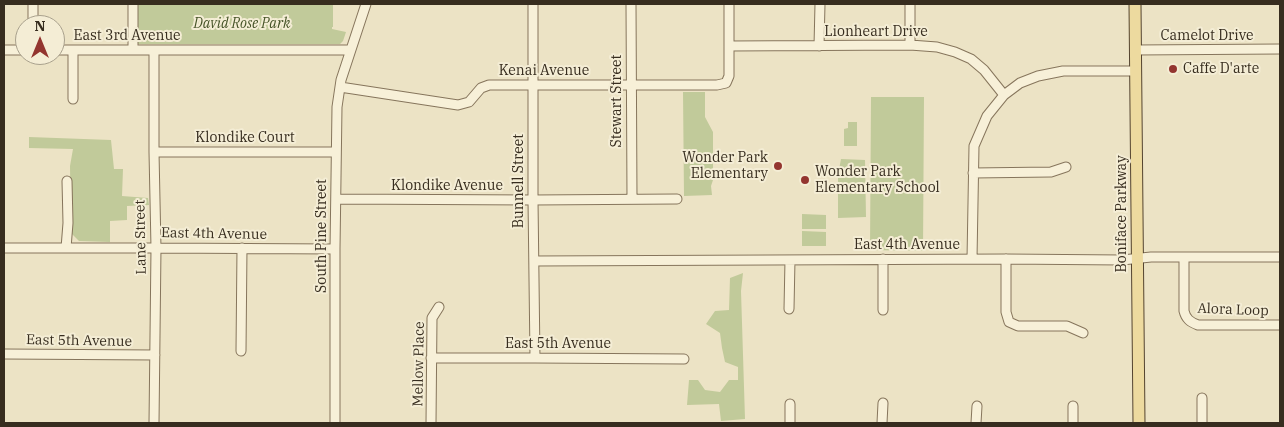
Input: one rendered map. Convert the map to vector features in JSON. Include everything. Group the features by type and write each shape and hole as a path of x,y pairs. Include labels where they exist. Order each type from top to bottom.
{"main road":[{"name":"Boniface Parkway","path":"1135,4 1139,423"}],"street":[{"path":"133,4 133,50"},
{"name":"South Pine Street","path":"335,423 337,107 340,87 350,50 366,4"},
{"name":"Bunnell Street","path":"533,4 535,358"},
{"name":"Stewart Street","path":"630,4 632,198"},
{"path":"729,4 729,46"},
{"path":"819,46 820,4"},
{"path":"910,4 910,45"},
{"name":"Lionheart Drive","path":"729,46 910,45 937,47 971,59 984,70 1004,95"},
{"name":"Kenai Avenue","path":"340,87 458,105 469,102 481,88 489,85 717,85 726,83 730,76 729,46"},
{"name":"Camelot Drive","path":"1135,50 1280,49"},
{"name":"East 3rd Avenue","path":"65,50 350,50"},
{"path":"73,50 74,99"},
{"name":"Lane Street","path":"154,50 156,248 154,423"},
{"path":"972,259 974,146 987,116 1004,95 1020,83 1038,76 1063,71 1135,71"},
{"name":"Klondike Court","path":"154,152 336,152"},
{"path":"973,173 1051,172 1066,167"},
{"path":"66,248 68,223 67,181"},
{"name":"Klondike Avenue","path":"336,199 677,199"},
{"name":"East 4th Avenue","path":"4,248 335,249"},
{"path":"241,351 242,248"},
{"name":"East 4th Avenue","path":"534,261 1122,260 1151,257 1280,257"},
{"name":"Alora Loop","path":"1184,258 1184,310 1185,316 1190,322 1198,325 1280,325"},
{"path":"883,259 883,310"},
{"path":"1006,259 1006,312 1009,322 1018,326 1067,326 1083,333"},
{"path":"789,309 790,260"},
{"name":"Mellow Place","path":"431,423 432,318 439,307"},
{"name":"East 5th Avenue","path":"4,354 155,355"},
{"name":"East 5th Avenue","path":"432,358 684,359"},
{"path":"1202,398 1202,423"},
{"path":"882,403 882,423"},
{"path":"790,404 790,423"},
{"path":"976,423 977,406"},
{"path":"1073,406 1073,423"}],"green space":[{"name":"David Rose Park","path":"138,4 333,4 332,29 346,32 340,44 138,44"},
{"path":"683,92 705,92 705,117 713,132 712,195 684,196"},
{"path":"871,97 924,97 923,251 870,250"},
{"path":"848,122 857,122 857,146 844,146 844,129 848,128"},
{"path":"29,137 111,140 114,169 123,169 122,196 148,198 149,205 127,206 127,220 110,221 110,242 79,241 71,233 70,166 73,149 29,148"},
{"path":"841,159 865,160 866,217 838,218 838,175"},
{"path":"802,214 826,215 826,229 802,229"},
{"path":"802,231 826,232 826,246 802,246"},
{"path":"743,273 741,291 745,419 721,421 719,404 687,405 689,380 698,380 705,390 720,392 729,380 738,380 738,367 725,362 720,333 706,324 715,311 729,310 730,278"}],"place":[{"name":"Caffe D'arte","path":"1173,69"},
{"name":"Wonder Park Elementary","path":"778,166"},
{"name":"Wonder Park Elementary School","path":"805,180"}]}
